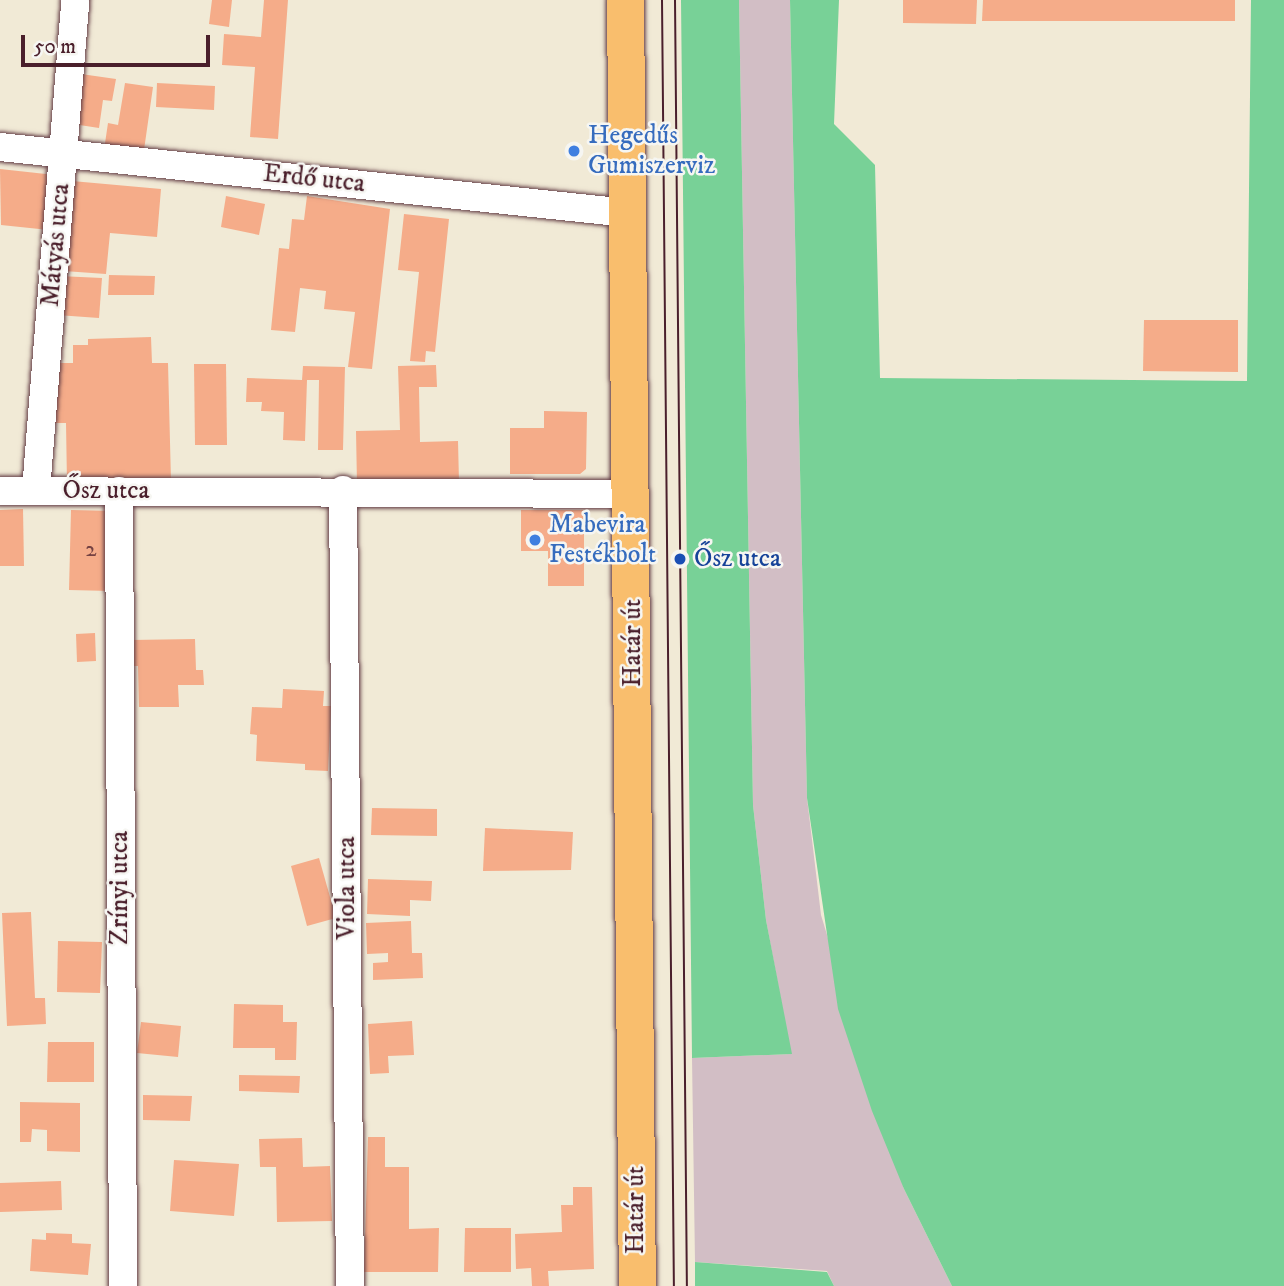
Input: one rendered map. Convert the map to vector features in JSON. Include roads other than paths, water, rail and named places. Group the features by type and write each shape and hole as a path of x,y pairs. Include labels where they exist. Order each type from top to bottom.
{"main road":[{"name":"Határ út","path":"625,0 632,494 637,1286"}],"street":[{"name":"Mátyás utca","path":"36,490 75,0"},
{"name":"Erdő utca","path":"0,147 628,213"},
{"name":"Ősz utca","path":"0,491 344,490 632,494"},
{"name":"Viola utca","path":"344,490 350,1286"},
{"name":"Zrínyi utca","path":"119,491 123,1286"}],"tram line":[{"path":"662,0 674,1286"},
{"path":"675,0 687,1286"}],"place":[{"name":"Hegedűs Gumiszerviz","path":"574,151"},
{"name":"Mabevira Festékbolt","path":"535,540"},
{"name":"Ősz utca","path":"680,559"}]}
